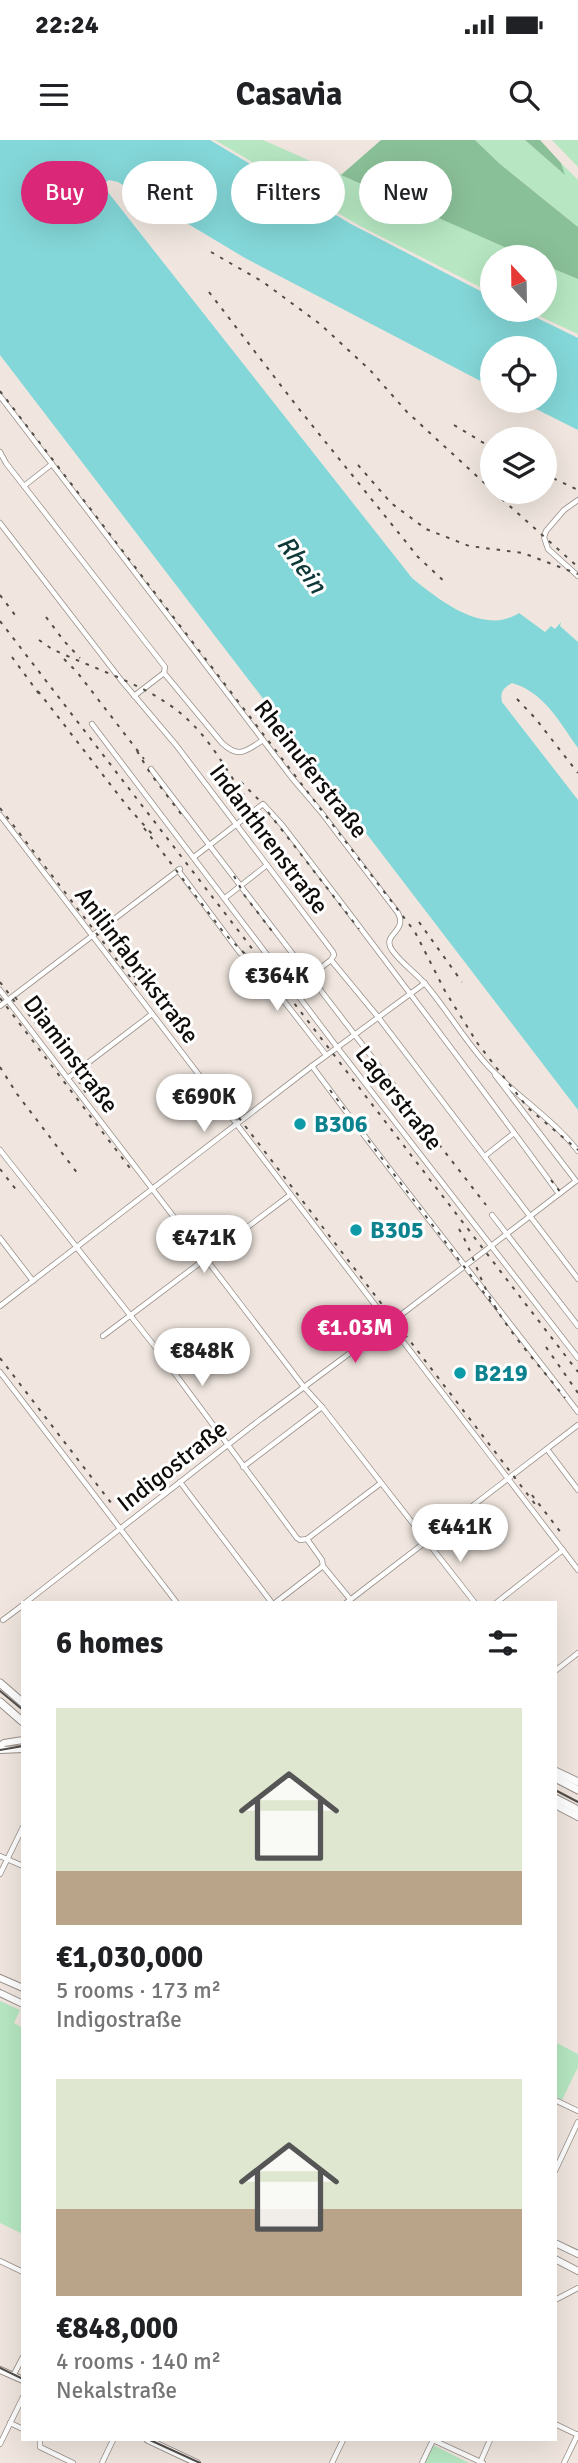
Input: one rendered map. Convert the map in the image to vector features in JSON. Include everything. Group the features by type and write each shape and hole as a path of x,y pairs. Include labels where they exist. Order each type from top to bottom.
{"main road":[{"path":"0,1683 21,1701"},
{"path":"0,1702 21,1720"},
{"path":"557,1773 578,1782"},
{"path":"557,1779 578,1790"},
{"path":"557,1801 578,1810"}],"street":[{"name":"Rheinuferstraße","path":"0,396 398,913 402,920 390,937 392,951 425,984 489,1066 563,1132 578,1151"},
{"path":"0,453 165,667 164,673 134,696"},
{"path":"24,486 52,464"},
{"path":"578,500 569,505 546,531 545,544 578,576"},
{"name":"Indanthrenstraße","path":"0,523 134,696 176,745 333,952 331,960 378,1017 578,1279"},
{"path":"164,673 231,752 239,753 263,740"},
{"name":"Lagerstraße","path":"92,723 337,1047 578,1358"},
{"path":"151,769 407,1103"},
{"path":"194,857 264,804 411,993 559,1194"},
{"name":"Anilinfabrikstraße","path":"0,815 578,1570"},
{"path":"225,898 267,865"},
{"path":"0,1006 179,869 240,953 252,960 326,1055"},
{"path":"310,976 331,960"},
{"path":"0,1306 326,1055 425,984"},
{"name":"Diaminstraße","path":"0,990 304,1387 473,1601"},
{"path":"68,1078 152,1014"},
{"path":"312,1066 385,1165 578,1412"},
{"name":"Indigostraße","path":"28,1601 229,1444 576,1181 489,1066"},
{"path":"485,1156 514,1133"},
{"path":"0,1150 229,1444 243,1467 297,1538 307,1539 381,1483"},
{"path":"103,1335 290,1195"},
{"path":"492,1215 578,1326"},
{"path":"0,1238 33,1281"},
{"path":"0,1372 175,1601"},
{"path":"243,1467 322,1407"},
{"path":"307,1539 348,1601 578,1426"},
{"path":"547,1449 578,1490"},
{"path":"180,1482 272,1601"},
{"path":"499,1601 563,1550"},
{"path":"277,1601 323,1566"},
{"name":"Indigostraße","path":"3,1620 21,1606"},
{"path":"557,1669 578,1653"},
{"path":"0,1748 4,1743 21,1740"},
{"path":"0,1748 21,1749"},
{"path":"557,1804 578,1817"},
{"path":"0,1874 21,1831"},
{"path":"0,1856 21,1865"},
{"path":"0,1978 21,1987"},
{"path":"0,1993 21,2003"},
{"path":"557,2101 578,2110"},
{"path":"557,2167 578,2122"},
{"path":"557,2244 578,2254"},
{"path":"557,2260 578,2271"},
{"path":"0,2261 21,2271"},
{"path":"557,2299 578,2287"},
{"path":"13,2376 21,2361"},
{"path":"0,2370 21,2379"},
{"path":"1,2440 21,2401"},
{"path":"10,2423 21,2428"},
{"path":"557,2425 578,2435 564,2463"},
{"path":"40,2441 40,2447 73,2463"},
{"path":"102,2463 113,2441"},
{"path":"150,2441 194,2462"},
{"path":"331,2463 342,2441"},
{"path":"422,2463 433,2441"},
{"path":"435,2441 481,2463 490,2441"}],"green space":[{"path":"215,140 263,140 310,161 250,161"},
{"path":"381,140 475,140 500,164 578,227 578,279 557,270 557,245 500,245 452,224 452,161 359,161 359,183 345,177 345,172"},
{"path":"475,140 525,140 564,174 561,163 578,180 578,227 500,164"},
{"path":"525,140 540,140 561,163 565,175"},
{"path":"552,140 578,140 578,167"},
{"path":"345,176 359,183 359,224 452,224 500,245 480,245 480,287 345,217"},
{"path":"557,270 578,279 578,334 552,322 557,322"},
{"path":"0,2001 20,2010 14,2023 21,2027 21,2233 0,2223"},
{"path":"557,2043 578,2054 578,2067 562,2100 557,2097"},
{"path":"433,2445 469,2463 424,2463"}],"water":[{"name":"Rhein","path":"0,140 210,140 245,161 231,161 231,224 345,224 345,220 480,291 480,322 545,322 578,338 578,430 544,413 557,413 557,336 480,336 480,381 245,258 188,224 217,224 217,161 122,161 122,184 108,181 108,161 21,161 21,224 108,224 108,192 122,210 122,224 133,224 412,578 448,605 477,618 505,619 519,613 545,632 551,626 555,629 561,622 560,626 578,642 578,748 558,719 533,693 512,683 504,689 501,696 502,702 578,800 578,1110 0,355"}],"tram line":[{"path":"0,1691 21,1708"},
{"path":"0,1750 21,1746"},
{"path":"557,1791 578,1802"},
{"path":"0,2368 21,2378"},
{"path":"152,2441 200,2463"}],"railway":[{"path":"211,252 263,282 320,324 370,370 407,412 480,479"},
{"path":"209,292 418,557 447,584"},
{"path":"0,391 415,932 445,991 478,1044 528,1108 578,1150"},
{"path":"454,425 480,441"},
{"path":"358,465 391,503 426,529 469,546 523,553 578,574"},
{"path":"557,480 578,490"},
{"path":"507,504 578,567"},
{"path":"0,595 18,619"},
{"path":"46,617 80,658"},
{"path":"0,621 578,1372"},
{"path":"39,640 52,649 129,682 166,702 210,744 244,795"},
{"path":"12,657 42,698"},
{"path":"64,659 144,759"},
{"path":"38,691 152,834"},
{"path":"517,699 578,773"},
{"path":"137,751 181,814"},
{"path":"241,782 263,804"},
{"path":"0,808 137,986"},
{"path":"268,812 359,929"},
{"path":"144,828 224,933 247,956"},
{"path":"234,876 245,896 275,935"},
{"path":"419,922 462,982"},
{"path":"134,976 162,1012"},
{"path":"0,982 18,1006"},
{"path":"15,997 71,1068 89,1098"},
{"path":"0,998 133,1172"},
{"path":"0,1067 17,1094 78,1174"},
{"path":"389,1084 412,1113"},
{"path":"330,1090 497,1310"},
{"path":"226,1101 535,1504"},
{"path":"407,1103 486,1205"},
{"path":"0,1169 18,1192"},
{"path":"551,1180 561,1193"},
{"path":"459,1229 488,1294 501,1316 565,1398"},
{"path":"546,1347 578,1393"},
{"path":"0,1358 115,1508"},
{"path":"532,1495 562,1534"}],"place":[{"name":"B306","path":"300,1124"},
{"name":"B305","path":"356,1230"},
{"name":"B219","path":"460,1373"}]}
